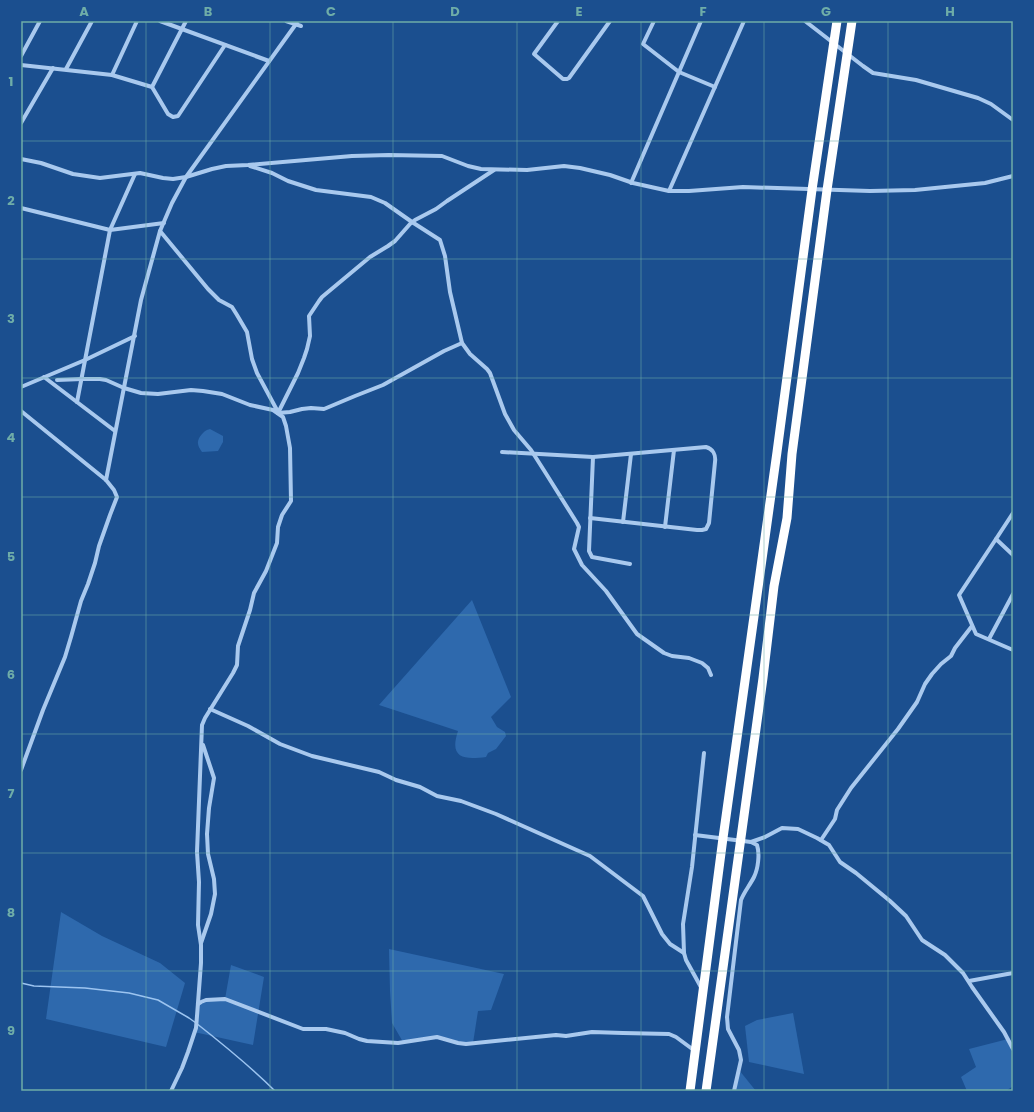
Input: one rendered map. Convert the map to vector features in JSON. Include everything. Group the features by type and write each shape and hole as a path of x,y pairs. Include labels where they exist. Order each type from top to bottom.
{"highway":[{"path":"690,1091 723,838 812,190 837,21"},
{"path":"706,1091 774,586 787,518 792,454 852,21"}],"street":[{"path":"21,56 40,21"},
{"path":"66,69 92,21"},
{"path":"112,75 137,21"},
{"path":"160,21 269,61"},
{"path":"152,87 186,21"},
{"path":"286,21 296,23 301,26"},
{"path":"558,21 534,54 563,79 567,79 610,21"},
{"path":"654,21 643,44 679,72 715,87"},
{"path":"631,183 701,21"},
{"path":"669,191 744,21"},
{"path":"805,21 873,73 916,80 978,98 991,104 1013,120"},
{"path":"106,480 141,300 160,231 172,203 186,177 296,23"},
{"path":"21,64 112,75 152,87 168,114 173,117 178,116 225,45"},
{"path":"21,123 53,68"},
{"path":"21,158 73,174 100,178 140,173 168,178 186,177 226,166 352,156 442,156 481,170 527,170 564,166 594,171 631,183 669,191 743,187 870,192 915,190 985,183 1013,176"},
{"path":"248,165 309,188 371,197 385,203 440,240 443,246 450,292 462,343 470,354 490,373 505,414 514,430 533,454 577,523 579,528 574,549 582,565 606,591 637,634 664,653 672,656 689,658 702,663 708,668 711,675"},
{"path":"278,413 298,373 307,349 310,336 309,316 322,297 370,257 388,246 412,222 442,206 447,201 495,170"},
{"path":"77,402 110,230 135,174"},
{"path":"21,208 110,230 164,223"},
{"path":"160,231 208,289 219,300 232,307 237,314 247,332 252,360 257,373 278,413"},
{"path":"21,387 85,360 135,336"},
{"path":"278,413 311,408 324,409 383,385 444,351 462,343"},
{"path":"44,377 115,431"},
{"path":"57,380 106,380 124,388 141,393 158,394 203,390 222,394 250,406 273,410 278,413 283,417 290,448 291,502 282,515 278,527 277,544 266,571 254,593 238,646 236,665 233,673 210,709 202,725 197,852 199,882 198,925 201,945 201,963 196,1028 182,1068 171,1091"},
{"path":"21,411 106,480 114,490 117,497 81,601 65,657 43,710 21,770"},
{"path":"502,452 592,457 706,447 710,448 716,458 709,523 706,529 665,527 590,518"},
{"path":"665,527 674,450"},
{"path":"623,522 631,454"},
{"path":"592,457 590,555 592,557 630,564"},
{"path":"1013,513 960,595 976,634 1013,650"},
{"path":"996,539 1013,555"},
{"path":"989,639 1013,594"},
{"path":"821,840 835,819 837,810 851,788 898,729 917,702 925,684 932,674 951,656 955,648 972,626"},
{"path":"210,709 248,726 280,744 312,756 379,772 396,780 420,786 438,796 461,801 496,814 520,826 584,852 643,896 662,934 670,944 684,953"},
{"path":"201,945 211,914 215,894 214,879 208,854 207,834 209,808 214,778 202,742"},
{"path":"703,991 686,960 684,953 683,924 692,867 704,753"},
{"path":"751,842 765,837 782,828 798,830 829,845 840,862 856,873 906,916 922,940 945,956 963,973 1004,1032 1013,1049"},
{"path":"695,835 751,842 757,845 759,851 754,877 744,892 741,900 727,1017 728,1029 739,1050 741,1060 734,1091"},
{"path":"969,981 1013,973"},
{"path":"198,1004 206,1000 225,999 303,1029 326,1028 359,1039 376,1042 398,1042 436,1037 466,1044 552,1035 566,1036 592,1032 669,1034 695,1052"}],"shaded area":[{"path":"210,429 223,436 223,442 218,451 202,452 198,445 198,441 204,432"},
{"path":"472,600 511,697 491,717 497,727 505,732 506,736 496,749 488,753 486,757 478,758 465,757 457,752 455,747 458,731 379,705"},
{"path":"61,912 102,936 160,963 185,983 166,1047 46,1019"},
{"path":"389,949 504,974 491,1010 478,1011 473,1043 466,1044 442,1038 403,1042 392,1023"},
{"path":"231,965 264,977 253,1045 194,1032 198,1004 201,1002 225,999"},
{"path":"793,1013 804,1074 749,1062 745,1026 757,1020"},
{"path":"1008,1039 1013,1049 1013,1086 1006,1091 967,1091 961,1077 976,1067 969,1049"},
{"path":"739,1070 756,1091 736,1091"}],"waterway":[{"path":"21,983 34,986 85,988 129,993 158,1000 196,1023 237,1056 275,1091"}]}
